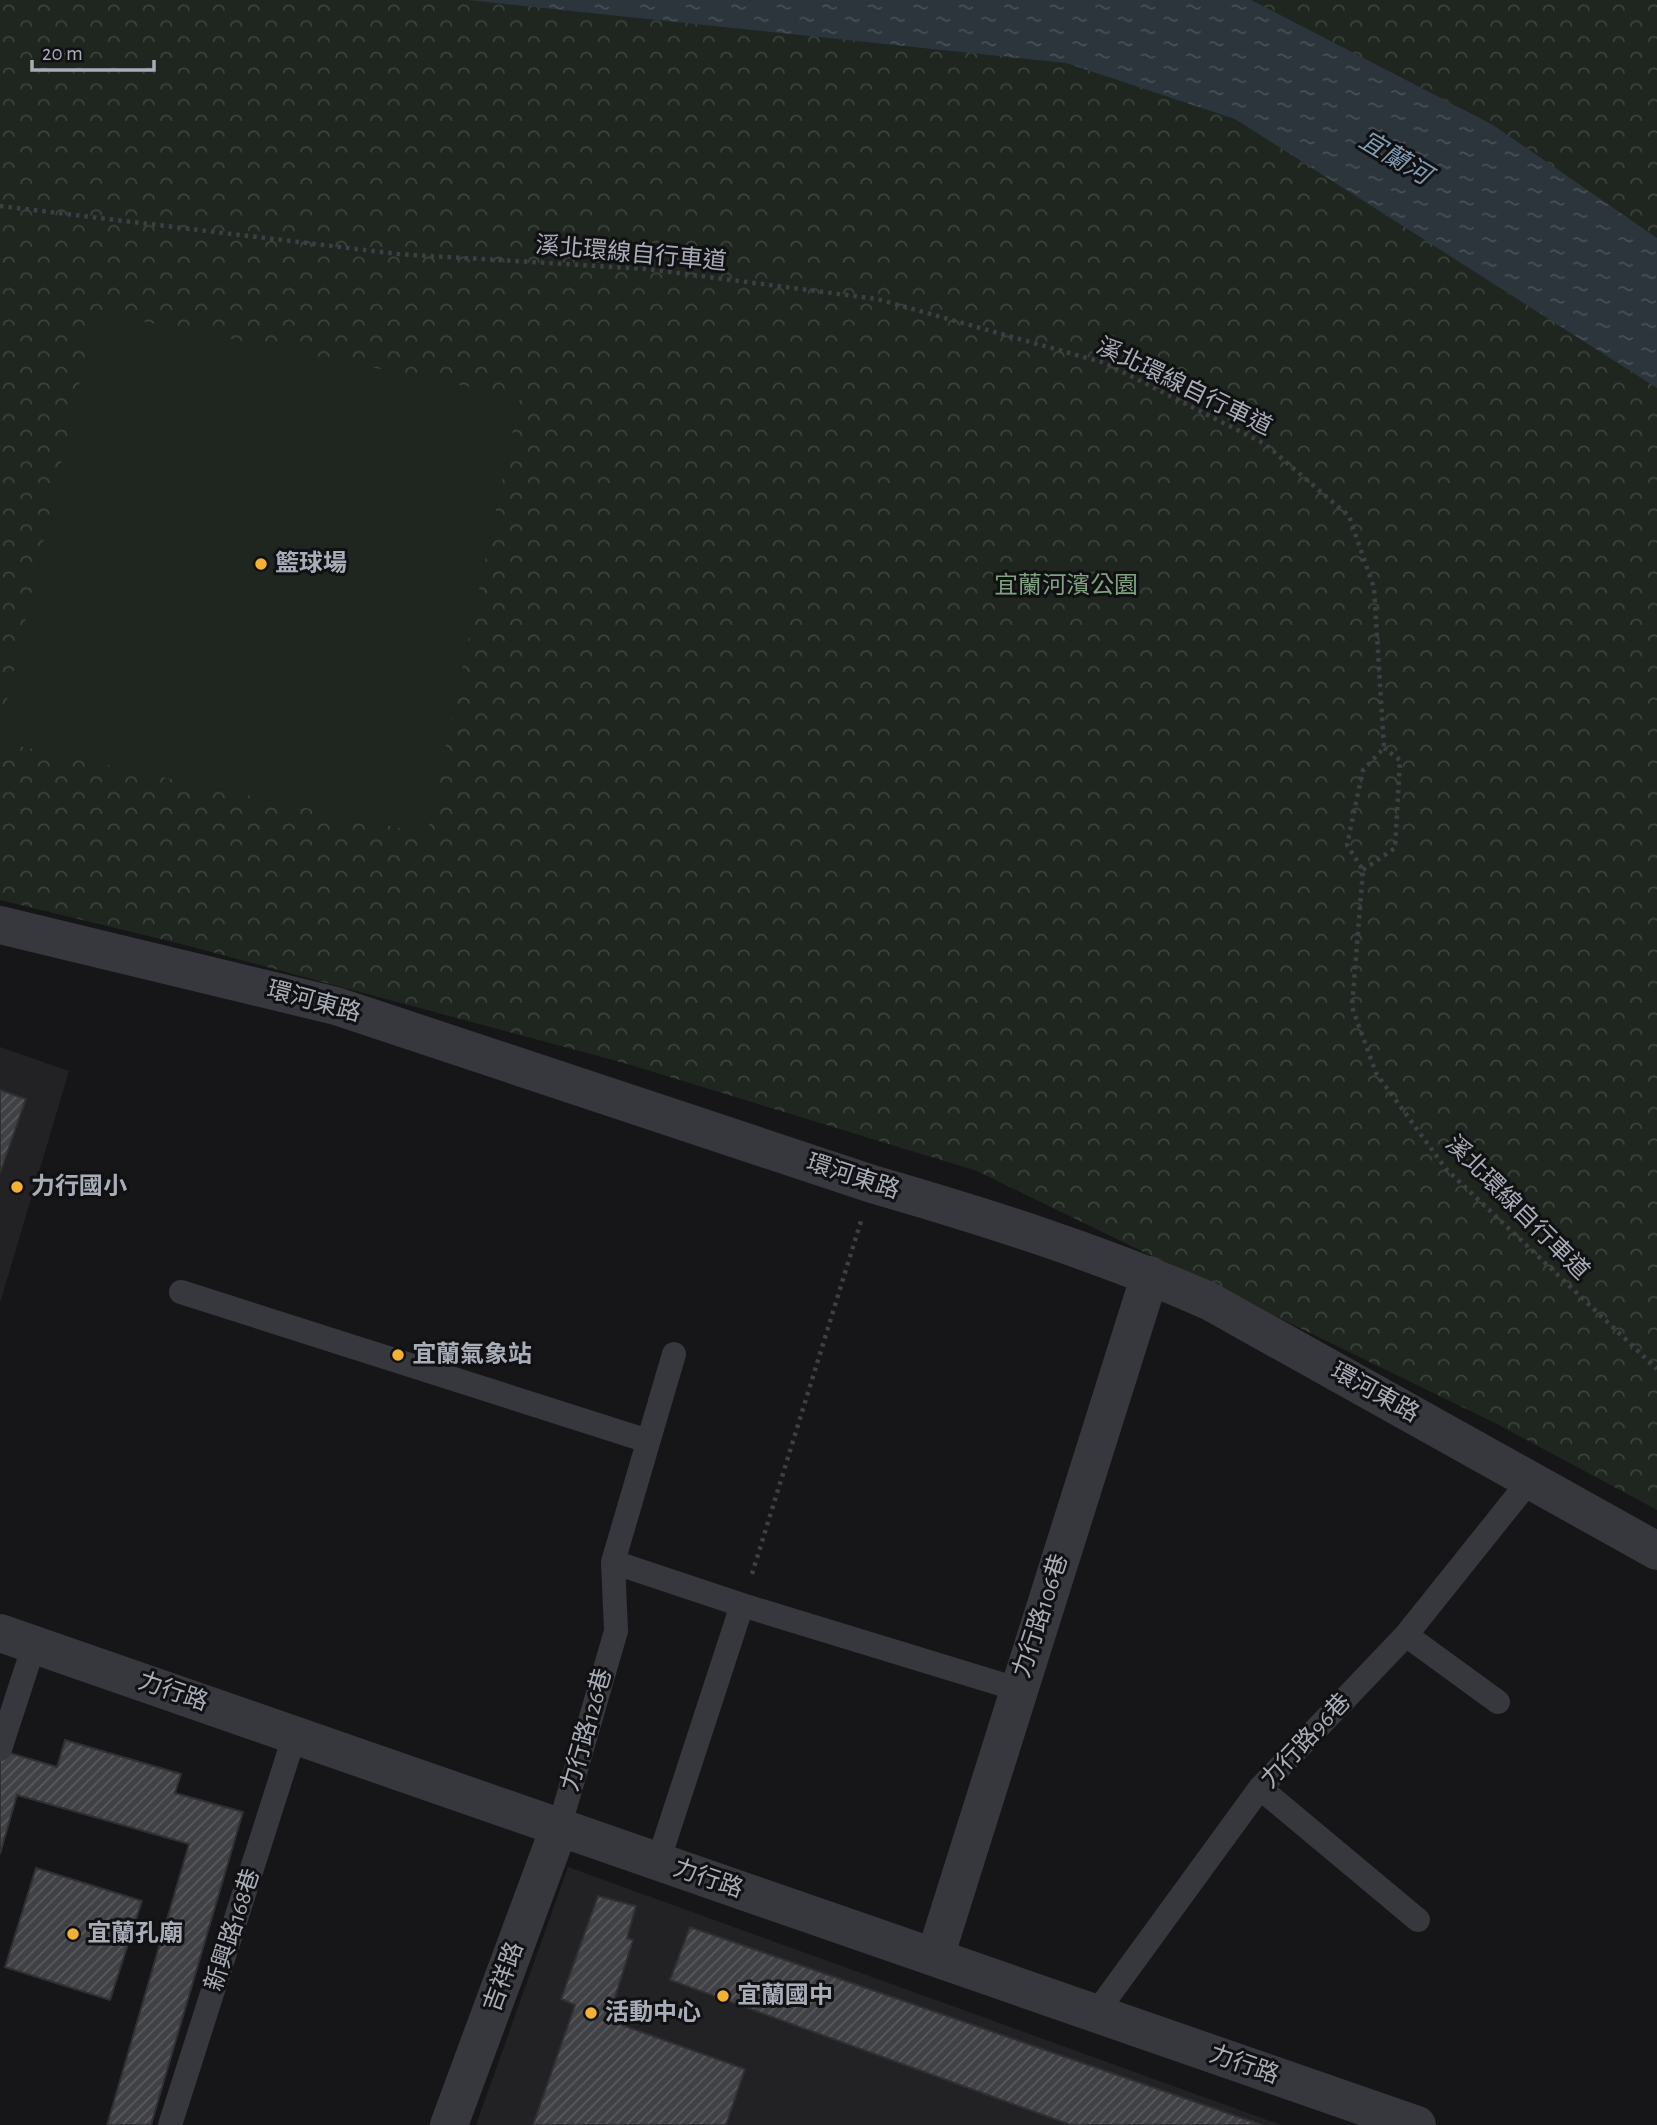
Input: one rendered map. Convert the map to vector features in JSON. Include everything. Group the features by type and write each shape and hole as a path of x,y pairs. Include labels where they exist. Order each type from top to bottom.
{"street":[{"name":"環河東路","path":"0,925 336,1006 872,1184 951,1207 1150,1275 1209,1301 1657,1550"},
{"name":"力行路106巷","path":"935,1957 1017,1689 1150,1275"},
{"name":"力行路","path":"17,1639 1417,2125"},
{"name":"吉祥路","path":"449,2125 559,1828"}],"lane":[{"path":"181,1293 648,1441"},
{"name":"力行路126巷","path":"559,1828 616,1631 613,1562 674,1354"},
{"name":"力行路96巷","path":"1096,2013 1260,1788 1406,1635 1530,1480"},
{"path":"613,1562 742,1605 1017,1689"},
{"path":"658,1862 742,1605"},
{"path":"1406,1635 1498,1702"},
{"path":"0,1749 17,1639"},
{"name":"新興路168巷","path":"170,2125 295,1734"},
{"path":"1260,1788 1418,1920"}],"path":[{"name":"溪北環線自行車道","path":"0,206 397,254 647,269 877,299 1105,363 1265,444 1349,516 1374,588 1384,748"},
{"path":"1384,748 1400,760 1395,848 1363,870 1347,845 1363,770 1384,748"},
{"name":"溪北環線自行車道","path":"1363,870 1352,1007 1376,1073 1446,1169 1657,1369"},
{"path":"742,1605 872,1184"}],"shaded area":[{"name":"力行國小","path":"0,1047 69,1071 0,1303"},
{"name":"宜蘭國中","path":"568,1867 1281,2125 476,2125"}],"green space":[{"name":"宜蘭河濱公園","path":"0,0 1657,0 1657,1510 1495,1423 977,1171 624,1063 189,946 0,900"},
{"name":"籃球場","path":"96,312 520,397 427,834 0,742 0,730"}],"water":[{"name":"宜蘭河","path":"468,0 1251,0 1493,125 1657,238 1657,388 1235,119 1066,63"}],"building":[{"path":"0,1090 26,1099 0,1173"},
{"path":"65,1740 181,1774 175,1793 243,1812 151,2125 107,2125 189,1844 17,1795 0,1854 0,1750 57,1767"},
{"name":"宜蘭孔廟","path":"36,1868 142,1901 110,2000 5,1967"},
{"name":"活動中心","path":"598,1896 636,1906 627,1938 633,1940 608,2020 745,2069 726,2125 533,2125 575,2005 561,1999"},
{"path":"690,1927 1262,2125 1071,2125 670,1980"}],"place":[{"name":"籃球場","path":"261,564"},
{"name":"力行國小","path":"17,1187"},
{"name":"宜蘭氣象站","path":"398,1355"},
{"name":"宜蘭孔廟","path":"73,1934"},
{"name":"宜蘭國中","path":"723,1996"},
{"name":"活動中心","path":"591,2013"}]}
